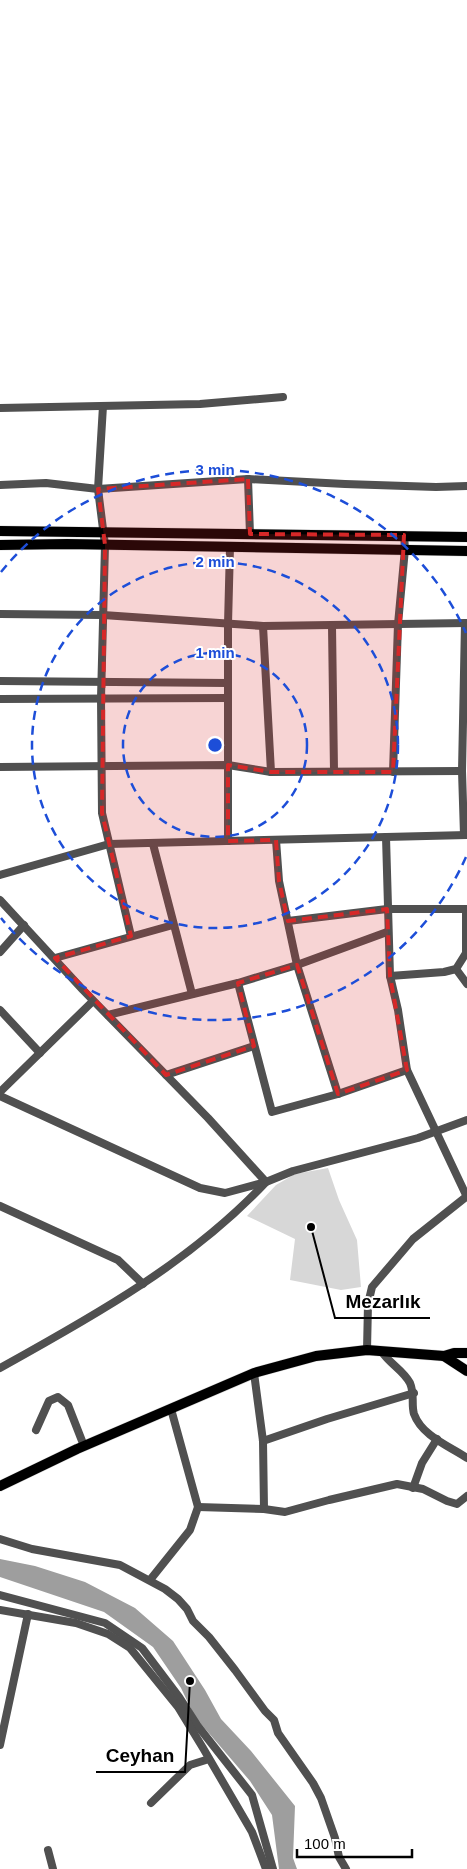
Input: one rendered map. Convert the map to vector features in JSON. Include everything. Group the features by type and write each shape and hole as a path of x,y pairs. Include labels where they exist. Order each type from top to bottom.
{"main road":[{"path":"0,530 467,537"},
{"path":"0,545 67,544 467,551"},
{"path":"0,1486 84,1446 254,1373 316,1356 367,1350 444,1356 454,1353 467,1353"},
{"path":"444,1356 467,1371"}],"street":[{"path":"0,408 200,404 283,397"},
{"path":"103,406 98,489 105,545 101,681 102,812 131,936"},
{"path":"248,479 250,534"},
{"path":"0,485 46,483 98,489 248,479 354,485 467,486"},
{"path":"393,772 398,624 405,549 404,535"},
{"path":"228,841 230,547"},
{"path":"0,614 103,615 263,626 466,623 462,771 465,835 109,844 0,875"},
{"path":"263,626 271,772"},
{"path":"332,626 334,771"},
{"path":"0,682 228,683"},
{"path":"0,699 228,698"},
{"path":"0,767 228,766 271,772 462,771"},
{"path":"367,1350 368,1304 372,1288 413,1240 467,1197 407,1070 398,1010 390,976 387,932 386,837"},
{"path":"276,840 279,881 297,965 338,1094"},
{"path":"153,844 192,994"},
{"path":"0,900 94,1001 229,1140 266,1182"},
{"path":"288,921 387,909 467,909 466,953 456,969 444,972 390,976"},
{"path":"0,952 24,925"},
{"path":"55,958 173,925"},
{"path":"108,1015 297,965 387,932"},
{"path":"456,969 467,984"},
{"path":"238,982 272,1112 338,1094 407,1070"},
{"path":"94,1001 0,1094 200,1188 224,1193 266,1182 293,1171 418,1138 467,1120"},
{"path":"0,1010 40,1053"},
{"path":"166,1075 254,1046"},
{"path":"0,1368 143,1284 218,1228 242,1208 266,1182"},
{"path":"0,1206 118,1260 143,1284"},
{"path":"382,1352 387,1360 399,1369 409,1382 414,1393 414,1413 422,1429 467,1458"},
{"path":"254,1373 263,1442 264,1509"},
{"path":"263,1442 327,1419 414,1393"},
{"path":"36,1430 49,1401 58,1397 68,1405 84,1446"},
{"path":"150,1580 190,1530 198,1507 171,1409"},
{"path":"413,1488 422,1463 437,1439"},
{"path":"198,1507 264,1509 285,1512 397,1484 423,1489 457,1504 467,1497"},
{"path":"0,1539 32,1549 80,1556 120,1565 150,1580 178,1599 187,1609 193,1621 209,1638 274,1720 278,1733 313,1783 321,1798 335,1838 339,1857 346,1869"},
{"path":"0,1595 105,1623 142,1648 180,1697 197,1725 252,1795 273,1869"},
{"path":"0,1610 76,1623 108,1634 130,1648 178,1708 252,1832 266,1869"},
{"path":"0,1745 28,1614"},
{"path":"151,1803 190,1765 209,1759"},
{"path":"48,1850 53,1869"}],"highlighted area":[{"path":"248,479 250,534 404,535 393,772 271,772 228,765 228,841 276,840 279,881 288,921 387,909 390,976 407,1070 338,1094 297,965 238,983 254,1046 166,1075 55,958 131,936 102,813 105,545 98,489"}],"shaded area":[{"path":"328,1168 339,1200 357,1240 361,1287 341,1290 290,1280 295,1239 247,1216 276,1185 295,1174"},
{"path":"0,1559 35,1566 85,1582 135,1608 173,1641 205,1690 221,1719 251,1751 295,1806 293,1858 297,1869 279,1869 272,1815 250,1781 195,1717 181,1688 153,1647 104,1612 0,1577"}],"place":[{"name":"Mezarlık","path":"311,1227"},
{"name":"Ceyhan","path":"190,1681"}]}
